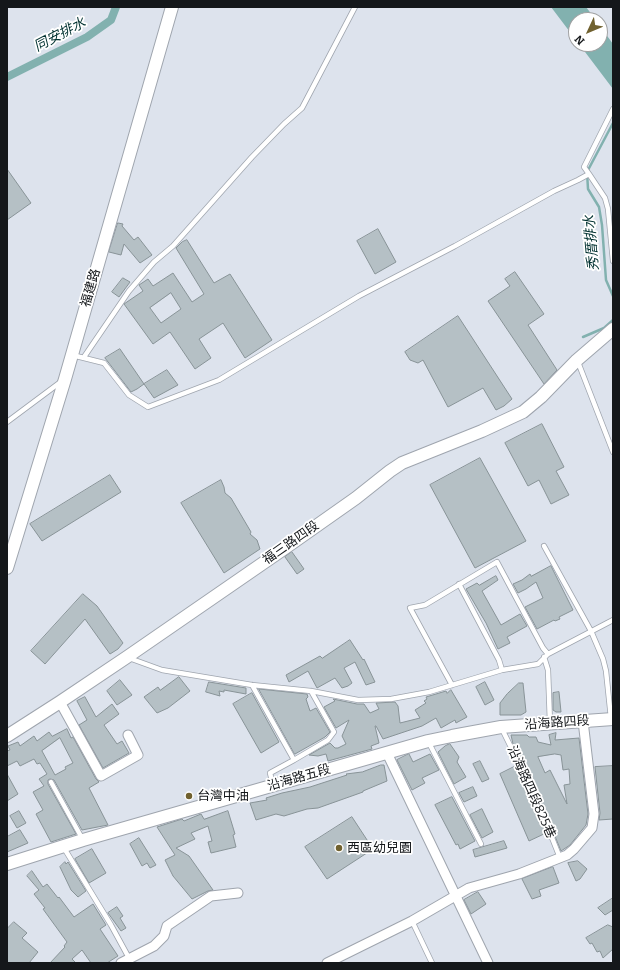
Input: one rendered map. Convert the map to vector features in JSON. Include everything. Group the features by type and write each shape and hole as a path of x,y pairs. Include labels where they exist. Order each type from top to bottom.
{"street":[{"name":"福建路","path":"7,568 65,379 172,7"},
{"name":"福三路四段","path":"7,736 127,657 343,508 390,471 402,464 482,432 523,412 541,397 577,360 613,329"},
{"path":"60,702 101,776 138,756 128,735"},
{"name":"沿海路四段","path":"501,727 612,719"},
{"path":"327,963 412,921 469,888 518,874 560,858 574,849 592,828 594,814 583,721"},
{"name":"沿海路五段","path":"7,864 83,840 428,741 501,727"},
{"path":"387,753 488,963"},
{"path":"120,963 154,946 164,936 167,926 211,896 238,893"}],"lane":[{"path":"84,357 134,285 154,262 173,246 252,157 302,108 354,7"},
{"path":"613,109 584,166 605,198 608,209 613,261"},
{"path":"72,354 104,363 129,395 148,407 163,402 219,380 359,296 456,246 554,191 589,174"},
{"path":"577,360 613,452"},
{"path":"7,422 65,379"},
{"path":"544,546 591,631 603,659 612,719"},
{"path":"452,684 410,608 425,605 497,562 546,656 550,723"},
{"path":"459,584 502,670"},
{"path":"127,657 162,670 252,685 311,692 358,700 391,699 429,692 502,670 538,664 546,656 613,620"},
{"path":"252,685 294,760"},
{"path":"273,786 270,772 328,740 334,732 311,692"},
{"name":"沿海路四段825巷","path":"501,727 537,800 560,858"},
{"path":"428,741 481,844"},
{"path":"51,782 83,840"},
{"path":"64,847 111,924 129,958"},
{"path":"412,921 432,963"}],"shaded area":[{"path":"551,7 586,7 590,12 568,12 568,29"},
{"path":"608,37 613,44 613,89 585,52 608,52"}],"building":[{"path":"7,169 31,203 7,220"},
{"path":"118,223 123,224 122,226 134,240 138,237 152,255 140,263 124,244 121,255 109,252"},
{"path":"378,229 396,262 375,274 357,241"},
{"path":"187,240 214,283 230,274 272,340 245,358 223,323 199,339 211,358 195,369 170,332 153,344 124,304 143,291 139,285 148,279 153,286 173,273 192,302 204,294 176,248 182,242","holes":["171,293 181,309 161,323 150,308"]},
{"path":"515,272 544,314 528,325 557,370 544,384 488,301 510,286 505,279"},
{"path":"123,278 130,282 119,297 112,292"},
{"path":"458,316 512,399 504,406 496,410 483,388 448,407 423,360 418,363 410,360 405,352"},
{"path":"120,349 144,384 131,392 105,358"},
{"path":"167,370 178,385 154,398 144,384"},
{"path":"542,424 564,467 556,471 569,495 551,504 539,480 528,486 505,443"},
{"path":"480,458 526,541 475,568 430,485"},
{"path":"110,475 121,492 42,541 30,524"},
{"path":"221,480 225,493 231,498 251,532 250,534 257,540 260,549 224,573 181,503"},
{"path":"292,552 304,569 297,574 285,557"},
{"path":"551,566 573,610 559,617 560,619 554,620 537,629 525,607 543,598 536,582 518,593 513,584 530,574 531,576"},
{"path":"496,576 498,580 482,591 501,625 520,614 527,626 507,637 510,643 498,649 486,623 466,589 477,583 479,585"},
{"path":"83,594 97,606 123,643 118,649 110,654 85,619 45,664 31,651"},
{"path":"350,640 363,660 364,659 375,682 366,685 355,662 344,668 352,683 342,688 335,678 317,688 308,671 289,682 286,675 320,656 322,658"},
{"path":"179,677 190,691 168,708 157,713 144,697 158,687 160,690"},
{"path":"120,680 132,695 117,705 107,691"},
{"path":"209,682 246,688 246,694 224,690 224,692 219,691 220,696 206,692"},
{"path":"485,682 494,700 485,705 476,687"},
{"path":"519,683 523,683 526,712 521,715 500,715 500,703"},
{"path":"259,689 307,694 308,697 306,699 310,711 316,708 330,732 325,737 295,754"},
{"path":"451,690 467,717 456,723 455,720 441,728 436,718 422,726 383,739 375,726 379,743 371,746 372,749 328,761 326,754 318,756 309,755 330,743 335,748 346,744 342,736 349,720 336,728 324,707 335,701 333,699 364,704 370,713 379,709 376,703 395,702 398,706 400,723 420,718 415,710 426,703 424,701 427,699 426,697 446,691 447,693"},
{"path":"559,692 561,712 556,712 553,710 553,693"},
{"path":"252,693 279,742 261,753 233,704"},
{"path":"85,697 96,717 112,704 119,714 104,725 117,744 122,741 129,753 103,768 79,725 87,720 77,701"},
{"path":"67,729 71,738 73,737 99,782 89,788 108,825 82,830 54,780 50,779 48,780 48,784 76,834 51,842 36,814 43,810 33,792 44,786 39,779 47,774 40,763 37,764 34,759 20,766 17,761 7,766 7,751 10,750 8,746 18,742 20,746 34,736 37,741 49,732 52,736","holes":["60,738 73,763 55,775 42,751"]},
{"path":"556,733 555,740 579,738 588,814 586,825 570,845 561,851 540,799 513,744 511,735 527,735 529,737 536,737 538,742 551,745 549,735","holes":["555,754 561,755 563,770 569,769 570,784 564,785 567,804 550,770 545,773 538,757"]},
{"path":"450,744 459,757 457,762 466,777 454,784 438,752"},
{"path":"409,754 413,762 430,754 439,770 422,778 425,783 412,790 397,760"},
{"path":"480,761 489,779 482,782 473,764"},
{"path":"384,765 387,781 363,792 318,808 307,809 284,816 276,814 256,820 250,803 267,800 266,798 282,793 310,787 347,775 346,774 362,772"},
{"path":"516,766 534,802 546,833 529,841 500,774"},
{"path":"613,766 613,819 599,820 600,813 595,767"},
{"path":"7,774 18,794 7,801"},
{"path":"473,787 477,796 464,802 459,793"},
{"path":"452,797 475,841 460,849 458,844 456,845 435,805"},
{"path":"482,809 493,832 482,838 470,815"},
{"path":"19,811 26,823 17,828 10,816"},
{"path":"228,811 235,834 233,835 236,847 211,853 208,842 212,841 208,826 191,833 195,839 176,848 189,856 213,890 192,899 173,876 165,860 175,855 157,827 182,819 184,821 201,814 204,819"},
{"name":"西區幼兒園","path":"352,817 373,849 327,879 305,847"},
{"path":"20,830 28,843 7,852 7,837"},
{"path":"139,838 156,865 150,868 147,863 142,866 130,844"},
{"path":"504,841 507,848 475,857 473,850"},
{"path":"92,849 106,873 89,883 75,859"},
{"path":"578,861 587,869 580,879 576,881 568,863"},
{"path":"65,862 66,864 68,862 86,891 78,897 71,890 60,867"},
{"path":"553,867 559,883 539,890 541,896 532,899 522,879"},
{"path":"32,871 43,887 47,884 74,917 93,904 106,925 100,929 118,956 107,963 91,963 82,950 72,959 76,963 50,963 65,947 64,946 67,942 34,894 39,890 27,876"},
{"path":"478,892 486,904 471,914 464,900"},
{"path":"613,898 613,910 605,915 598,908"},
{"path":"117,907 123,916 120,918 126,928 121,931 108,913"},
{"path":"14,922 27,933 22,938 38,952 29,963 7,963 7,929"},
{"path":"608,925 613,927 613,949 603,958 600,951 597,952 592,943 590,944 586,938"}],"waterway":[{"name":"同安排水","path":"7,77 87,37 111,20 116,7"},
{"name":"秀厝排水","path":"613,123 587,172 588,189 599,207 602,225 606,280 613,296"},
{"name":"秀厝排水","path":"583,337 604,328 613,320"}],"place":[{"name":"台灣中油","path":"189,796"},
{"name":"西區幼兒園","path":"339,848"}]}
